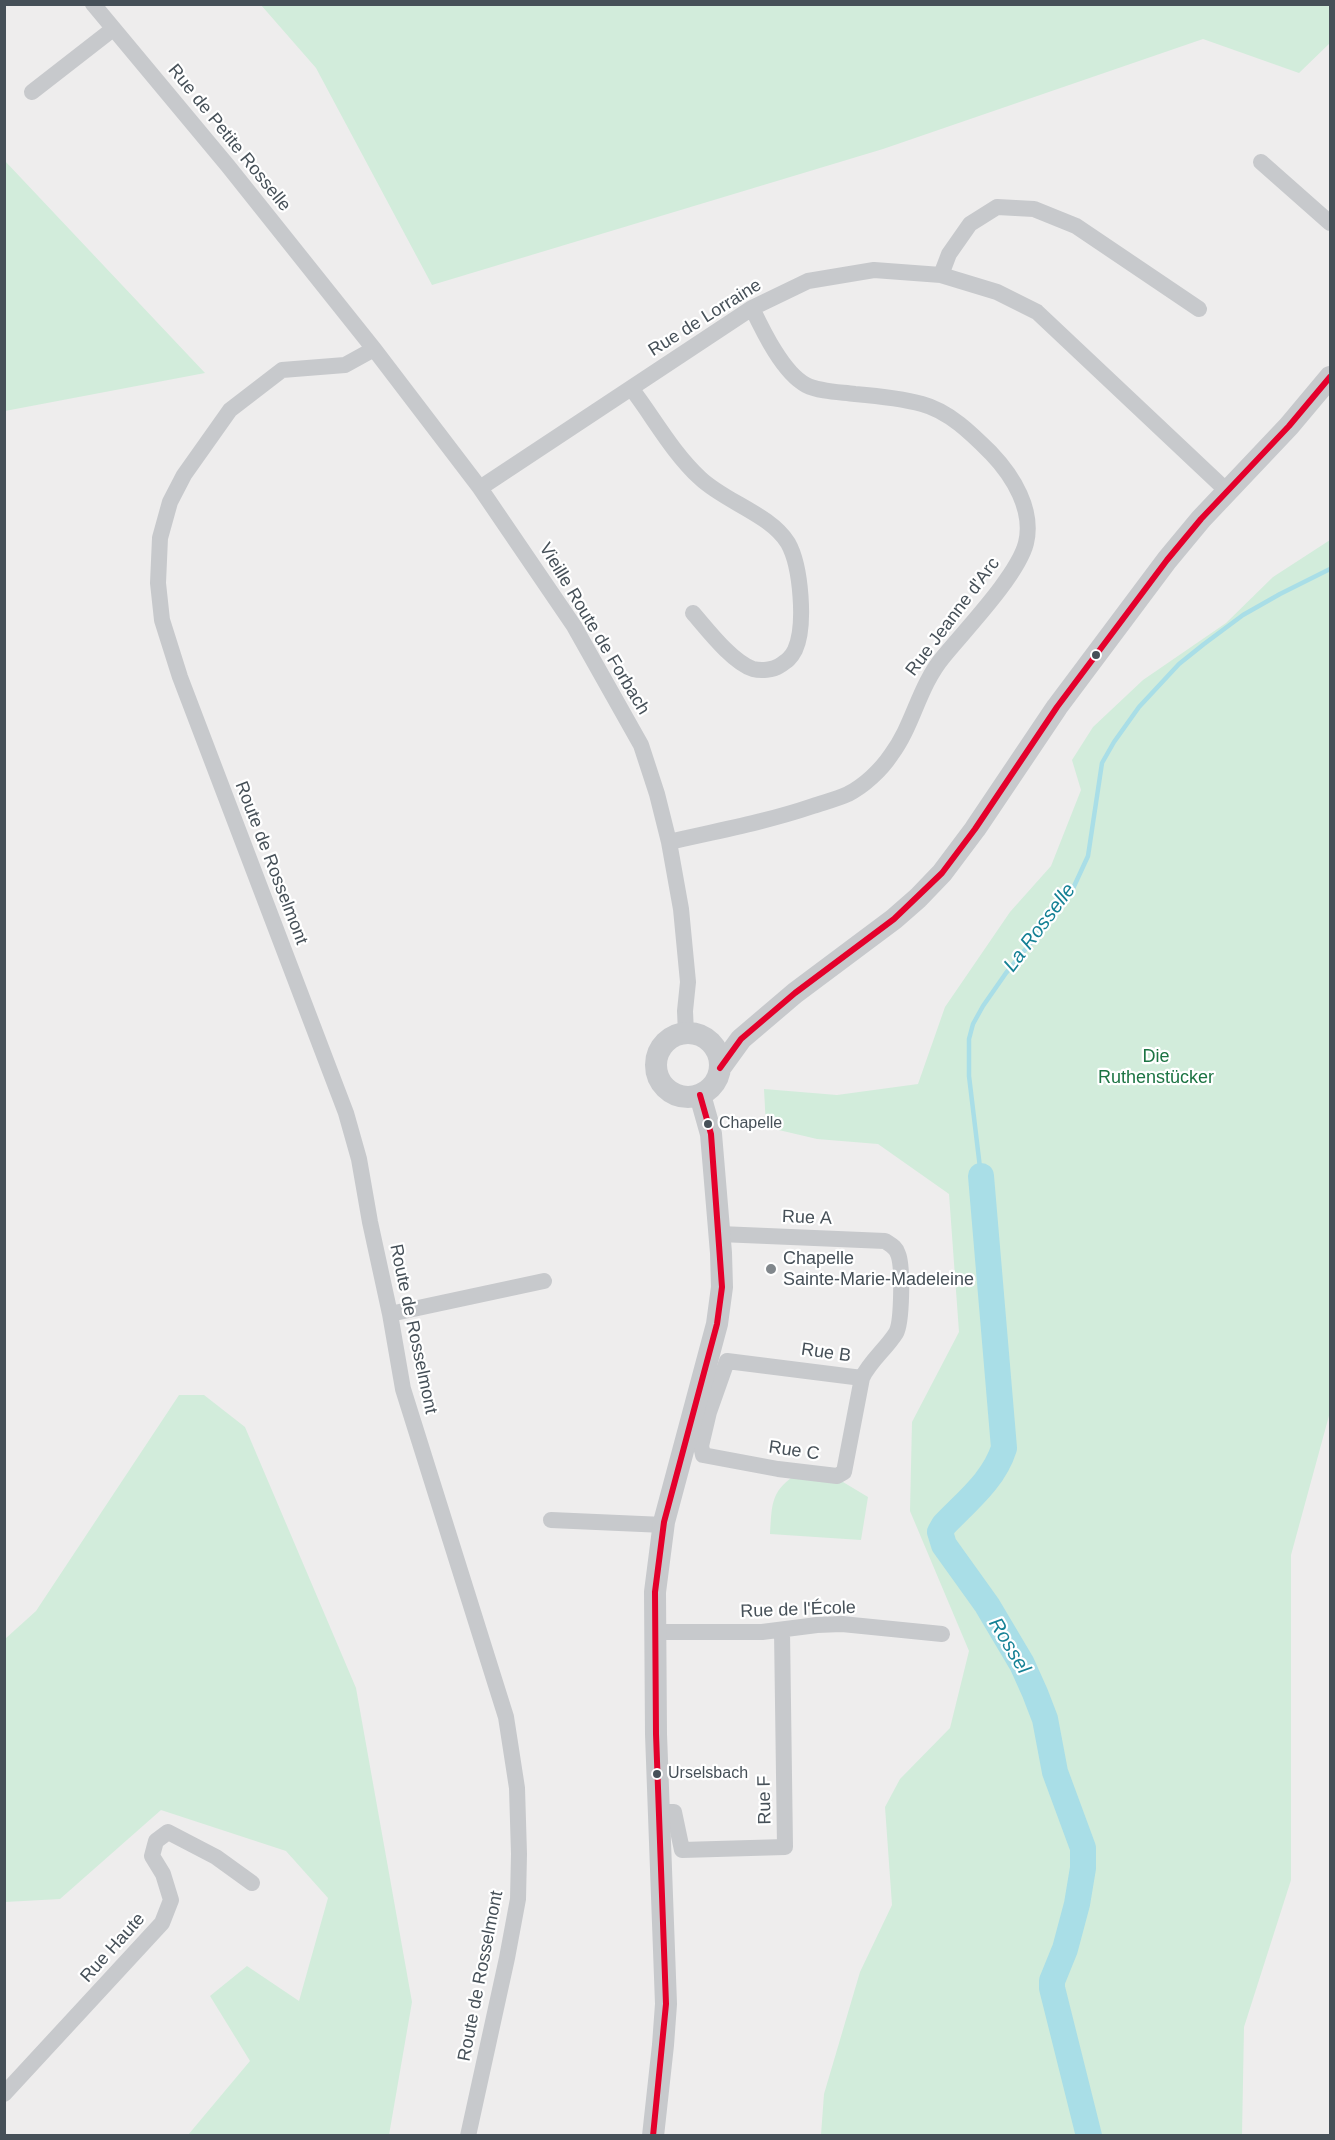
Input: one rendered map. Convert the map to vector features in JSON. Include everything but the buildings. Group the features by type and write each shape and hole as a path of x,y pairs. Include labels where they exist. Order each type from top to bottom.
{"main road":[{"path":"720,1068 716,1050 711,1042 699,1035 686,1033 674,1036 664,1043 658,1053 656,1066 658,1078 665,1088 676,1095 688,1097 700,1095 710,1089 717,1079 720,1068 741,1039 795,993 894,919 918,898 942,873 975,830 1057,707 1167,560 1227,491 1289,426 1330,377"},
{"path":"711,1042 741,1039"},
{"path":"653,2136 666,2004 659,1812 655,1592 664,1525 702,1410 722,1287 720,1234 711,1134 700,1095"}],"street":[{"name":"Rue de Petite Rosselle","path":"93,4 313,272"},
{"path":"32,92 113,29"},
{"path":"1261,162 1330,223"},
{"path":"941,275 949,254 970,224 997,207 1034,209 1076,226 1199,309"},
{"name":"Rue de Lorraine","path":"480,488 752,308 808,281 874,270 941,275 997,292 1038,312 1227,491"},
{"name":"Vieille Route de Forbach","path":"313,272 480,488 574,626 641,745 669,842 683,930 688,982 685,1011 686,1033"},
{"name":"Rue Jeanne d'Arc","path":"669,842 777,819 849,794 873,776 891,756 906,731 923,686 1016,566 1026,542 1027,524 1024,503 999,462 975,437 952,419 926,405 898,398 826,391 806,385 788,371 752,308"},
{"name":"Route de Rosselmont","path":"374,349 345,364 282,370 230,410 184,475 170,502 160,538 158,583 162,620 180,676 346,1113 359,1159 403,1389 506,1717 517,1788 518,1899 468,2136"},
{"path":"631,388 682,460 701,480 778,530 788,544 797,566 799,636 789,660 773,669 754,669 739,660 693,613"},
{"name":"Rue A","path":"720,1234 877,1240 893,1245"},
{"name":"Rue B","path":"702,1410 727,1361 862,1378 896,1334 900,1323 900,1265 893,1245"},
{"path":"390,1314 544,1281"},
{"name":"Rue C","path":"702,1410 703,1455 778,1469 837,1476 844,1472 862,1378"},
{"path":"551,1520 664,1525"},
{"name":"Rue de l'École","path":"655,1632 782,1631 817,1625 842,1624 942,1634"},
{"name":"Rue F","path":"659,1812 674,1812 682,1850 785,1847 782,1631"},
{"name":"Rue Haute","path":"4,2094 162,1923 171,1900 163,1874 152,1856 156,1841 168,1832 216,1857 252,1882"}],"green space":[{"path":"1330,4 1330,43 1299,73 1203,39 883,149 432,285 316,68 261,5"},
{"path":"5,161 205,373 5,411"},
{"name":"Die Ruthenstücker","path":"1330,540 1330,1412 1291,1555 1291,1880 1244,2027 1242,2135 821,2135 824,2094 860,1972 892,1905 885,1807 900,1779 950,1728 969,1651 910,1511 912,1422 959,1332 949,1194 878,1144 817,1139 766,1127 764,1089 837,1095 918,1084 945,1007 1010,912 1051,866 1081,790 1072,760 1093,727 1143,680 1226,623 1273,577"},
{"path":"179,1395 204,1395 245,1427 356,1688 412,2002 389,2135 188,2135 250,2061 210,1996 247,1966 299,2001 328,1898 286,1851 161,1810 60,1899 5,1902 5,1639 36,1611"},
{"path":"794,1476 838,1479 868,1497 861,1540 770,1534 772,1508 776,1494"}],"waterway":[{"name":"La Rosselle","path":"981,1176 969,1076 969,1039 973,1024 1006,973 1070,895 1088,856 1102,763 1114,742 1139,707 1179,664 1243,615 1330,569"},
{"name":"Rossel","path":"981,1176 1004,1448 987,1480 940,1532 944,1545 987,1605 1022,1664 1045,1719 1055,1772 1083,1848 1083,1868 1077,1904 1065,1949 1052,1981 1052,1988 1089,2136"}],"transit line":[{"path":"720,1068 741,1039 795,993 894,919 942,873 975,829 1057,707 1167,560 1201,519 1289,426 1330,377"},
{"path":"653,2136 666,2004 656,1734 655,1592 664,1522 717,1324 722,1287 711,1134 700,1095"}],"place":[{"name":"Chapelle","path":"708,1124"},
{"name":"Chapelle Sainte-Marie-Madeleine","path":"771,1269"},
{"name":"Urselsbach","path":"657,1774"}]}
